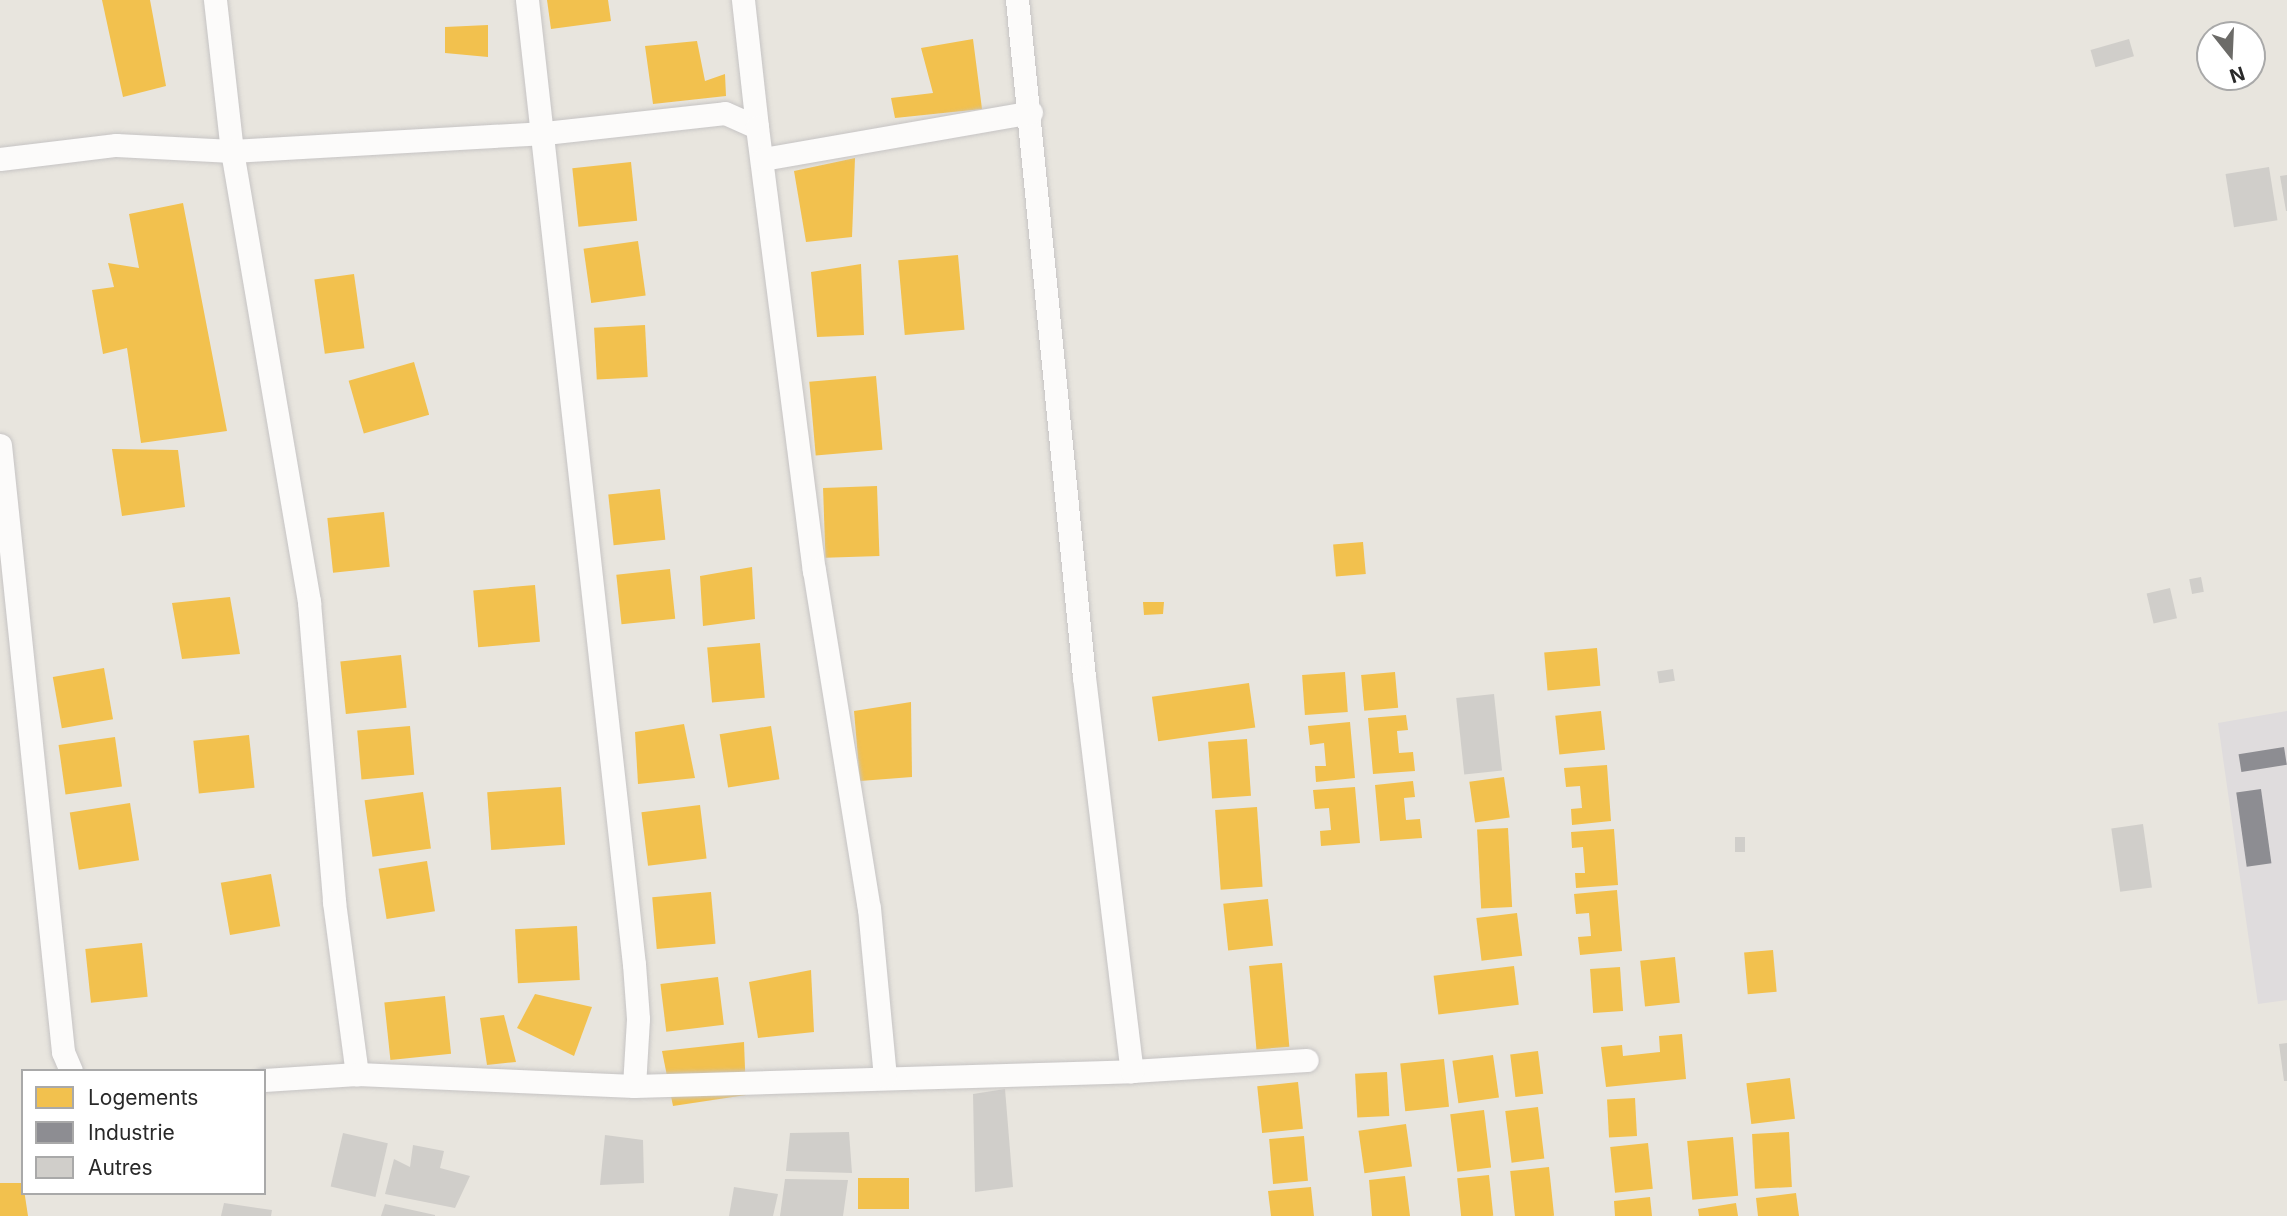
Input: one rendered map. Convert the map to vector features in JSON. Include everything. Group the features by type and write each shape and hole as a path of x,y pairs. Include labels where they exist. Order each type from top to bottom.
{"street":[{"path":"215,0 232,151 309,602 334,902 357,1074"},
{"path":"527,0 545,132 634,964 638,1019 634,1086"},
{"path":"743,0 814,570 869,908 885,1076"},
{"path":"1017,0 1031,112 1084,677 1132,1071"},
{"path":"763,159 1031,112"},
{"path":"0,159 116,145 232,151 545,132 726,113 757,127"},
{"path":"0,445 63,1052 70,1069"},
{"path":"266,1080 357,1074 634,1086 885,1076 1132,1071 1307,1060"}],"shaded area":[{"path":"2287,711 2287,1000 2258,1004 2218,723"}],"building: Logements":[{"path":"102,0 150,0 166,86 123,97"},
{"path":"547,0 608,0 611,21 551,29"},
{"path":"488,25 488,57 445,53 445,27"},
{"path":"973,39 982,109 895,118 891,98 933,93 921,48"},
{"path":"697,41 705,81 725,74 726,96 653,104 645,46"},
{"path":"855,158 852,237 806,242 794,171"},
{"path":"631,162 637,221 578,227 572,168"},
{"path":"183,203 227,431 141,443 127,348 103,354 92,290 114,287 108,263 139,268 129,214"},
{"path":"638,241 646,295 591,303 584,249"},
{"path":"958,255 965,330 905,335 898,260"},
{"path":"861,264 864,335 817,337 811,272"},
{"path":"354,274 364,348 325,354 314,280"},
{"path":"645,325 648,377 597,380 594,328"},
{"path":"414,362 429,415 364,434 349,381"},
{"path":"876,376 882,450 816,456 809,382"},
{"path":"112,449 178,450 185,507 122,516"},
{"path":"877,486 879,556 825,558 823,488"},
{"path":"660,489 665,540 614,545 608,494"},
{"path":"384,512 390,567 333,573 327,518"},
{"path":"1363,542 1366,574 1336,576 1333,545"},
{"path":"752,567 755,619 703,626 700,576"},
{"path":"670,569 675,619 622,624 616,575"},
{"path":"535,585 540,642 478,647 473,590"},
{"path":"230,597 240,654 182,659 172,603"},
{"path":"1143,602 1164,602 1163,614 1144,615"},
{"path":"760,643 765,698 712,702 707,648"},
{"path":"1597,648 1600,686 1548,690 1544,653"},
{"path":"401,655 407,708 346,714 340,661"},
{"path":"104,668 113,719 62,728 53,677"},
{"path":"1345,672 1348,712 1305,715 1302,675"},
{"path":"1395,672 1398,708 1364,711 1361,675"},
{"path":"1249,683 1255,728 1158,741 1152,697"},
{"path":"911,702 912,777 860,781 854,711"},
{"path":"1601,711 1605,750 1559,755 1555,716"},
{"path":"1406,715 1408,730 1397,731 1399,753 1413,752 1415,771 1373,774 1368,718"},
{"path":"1350,722 1355,778 1316,782 1315,766 1326,766 1324,743 1310,745 1308,726"},
{"path":"684,724 695,778 638,784 635,732"},
{"path":"410,726 414,775 361,779 357,731"},
{"path":"771,726 779,779 728,787 720,734"},
{"path":"249,735 255,788 199,794 193,741"},
{"path":"115,737 122,787 66,794 59,745"},
{"path":"1247,739 1251,796 1212,799 1208,742"},
{"path":"1607,765 1611,821 1572,825 1571,809 1582,808 1580,786 1566,787 1564,768"},
{"path":"1504,777 1510,818 1475,822 1469,782"},
{"path":"1413,781 1415,797 1404,798 1406,820 1420,819 1422,838 1380,841 1375,785"},
{"path":"561,787 565,845 491,850 487,792"},
{"path":"1355,787 1360,843 1321,846 1320,831 1331,830 1329,808 1315,809 1313,790"},
{"path":"423,792 431,848 373,857 365,800"},
{"path":"130,803 139,860 79,870 70,813"},
{"path":"700,805 707,859 648,866 641,812"},
{"path":"1257,807 1263,887 1221,890 1215,810"},
{"path":"1508,828 1512,907 1481,909 1477,830"},
{"path":"1614,829 1618,885 1576,888 1575,873 1585,873 1583,847 1572,848 1571,832"},
{"path":"427,861 435,911 387,919 379,869"},
{"path":"271,874 280,926 230,935 221,883"},
{"path":"1617,890 1622,951 1580,955 1578,937 1591,936 1589,913 1576,914 1574,894"},
{"path":"711,892 716,944 657,949 652,897"},
{"path":"1268,899 1273,946 1228,950 1223,904"},
{"path":"1517,913 1522,956 1482,961 1476,918"},
{"path":"577,926 580,980 518,983 515,929"},
{"path":"142,943 148,997 91,1003 85,949"},
{"path":"1773,950 1777,992 1748,994 1744,953"},
{"path":"1675,957 1680,1003 1645,1006 1640,961"},
{"path":"1282,963 1289,1047 1256,1050 1249,966"},
{"path":"1514,966 1519,1005 1438,1015 1434,976"},
{"path":"1620,967 1623,1011 1593,1013 1590,969"},
{"path":"811,970 814,1032 758,1038 749,982"},
{"path":"718,977 724,1025 666,1032 660,984"},
{"path":"535,994 592,1007 574,1056 517,1028"},
{"path":"445,996 451,1054 390,1060 384,1002"},
{"path":"504,1015 516,1062 487,1065 480,1018"},
{"path":"1682,1034 1686,1079 1606,1087 1601,1047 1622,1045 1623,1056 1660,1052 1659,1036"},
{"path":"744,1042 746,1095 673,1106 662,1051"},
{"path":"1538,1051 1543,1094 1515,1097 1510,1054"},
{"path":"1493,1055 1499,1098 1458,1103 1452,1061"},
{"path":"1444,1059 1449,1107 1405,1111 1400,1064"},
{"path":"1387,1072 1389,1116 1357,1118 1355,1074"},
{"path":"1790,1078 1795,1119 1751,1124 1746,1083"},
{"path":"1298,1082 1303,1129 1262,1133 1257,1086"},
{"path":"1635,1098 1637,1136 1609,1137 1607,1099"},
{"path":"1538,1107 1544,1159 1512,1163 1505,1111"},
{"path":"1484,1110 1491,1168 1457,1172 1450,1114"},
{"path":"1406,1124 1412,1167 1364,1173 1358,1131"},
{"path":"1789,1132 1792,1187 1755,1189 1752,1134"},
{"path":"1304,1136 1308,1181 1273,1184 1269,1139"},
{"path":"1733,1137 1738,1196 1692,1200 1687,1141"},
{"path":"1648,1143 1653,1189 1615,1193 1610,1147"},
{"path":"1549,1167 1554,1216 1515,1216 1510,1171"},
{"path":"1489,1175 1493,1216 1461,1216 1457,1178"},
{"path":"1405,1176 1410,1216 1372,1216 1369,1180"},
{"path":"858,1178 909,1178 909,1209 858,1209"},
{"path":"0,1183 21,1183 21,1195 25,1195 28,1216 0,1216"},
{"path":"1311,1187 1314,1216 1271,1216 1268,1191"},
{"path":"1796,1193 1799,1216 1758,1216 1756,1198"},
{"path":"1650,1197 1652,1216 1615,1216 1614,1201"},
{"path":"1736,1203 1738,1216 1699,1216 1698,1209"}],"building: Industrie":[{"path":"2284,747 2287,765 2241,772 2239,754"},
{"path":"2261,789 2271,863 2247,867 2236,792"}],"building: Autres":[{"path":"2129,39 2134,56 2096,67 2091,50"},
{"path":"2269,167 2277,220 2234,227 2226,174"},
{"path":"2287,175 2287,211 2286,211 2280,176"},
{"path":"2201,577 2204,592 2192,594 2189,579"},
{"path":"2170,588 2177,618 2154,624 2147,593"},
{"path":"1673,669 1675,681 1659,683 1657,672"},
{"path":"1494,694 1502,771 1464,775 1456,698"},
{"path":"2143,824 2152,887 2120,892 2111,828"},
{"path":"1735,837 1745,837 1745,852 1735,852"},
{"path":"2287,1043 2287,1081 2284,1081 2279,1044"},
{"path":"1005,1089 1013,1187 975,1192 973,1094"},
{"path":"849,1132 852,1173 786,1171 790,1133"},
{"path":"343,1133 388,1143 375,1197 331,1187"},
{"path":"605,1135 643,1140 644,1183 600,1185"},
{"path":"413,1145 444,1151 440,1168 470,1176 455,1208 385,1194 394,1159 410,1167"},
{"path":"785,1179 848,1180 843,1216 780,1216"},
{"path":"734,1187 778,1194 773,1216 729,1216"},
{"path":"224,1203 272,1210 271,1216 221,1216"},
{"path":"385,1204 435,1215 435,1216 381,1216"}]}
